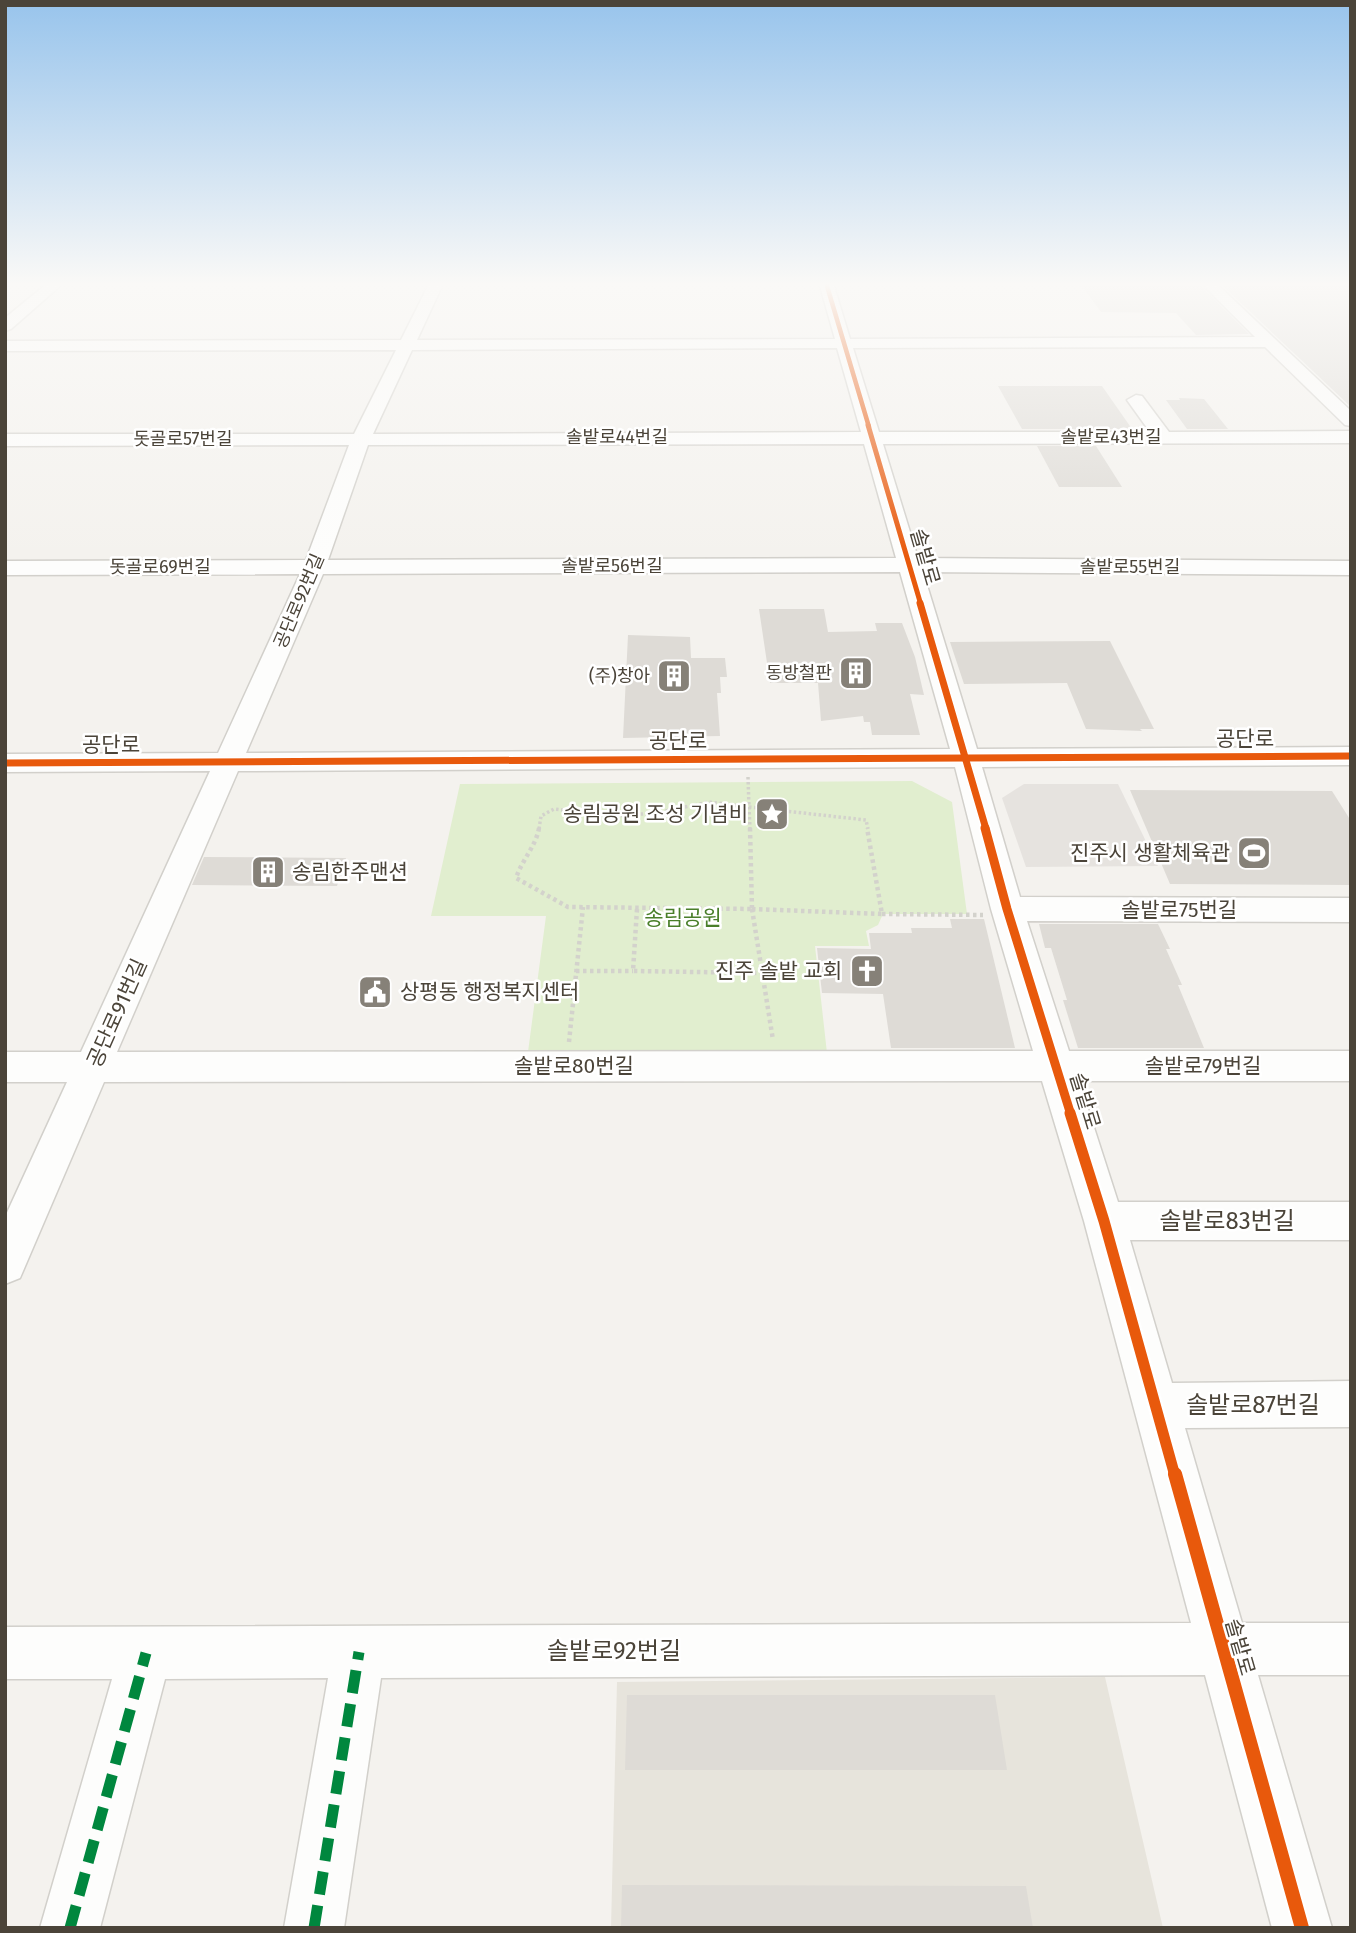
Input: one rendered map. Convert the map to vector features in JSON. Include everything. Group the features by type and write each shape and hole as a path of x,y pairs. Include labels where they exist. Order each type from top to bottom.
{"street":[{"name":"공단로92번길","path":"229,761 315,566 362,439 391,376"},
{"name":"솔밭로","path":"853,376 966,757 1008,912 1104,1221 1302,1928"},
{"path":"1304,376 1351,421"},
{"path":"1136,400 1163,437"},
{"name":"솔밭로44번길","path":"362,439 872,436"},
{"name":"솔밭로43번길","path":"872,436 1351,437"},
{"name":"돗골로57번길","path":"5,440 362,439"},
{"name":"솔밭로56번길","path":"315,566 909,565"},
{"name":"솔밭로55번길","path":"909,565 1351,568"},
{"name":"돗골로69번길","path":"5,568 315,566"},
{"name":"공단로","path":"5,763 1351,756"},
{"name":"공단로91번길","path":"5,1264 229,761"},
{"name":"솔밭로75번길","path":"1008,912 1351,910"},
{"name":"솔밭로80번길","path":"5,1067 1055,1065"},
{"name":"솔밭로79번길","path":"1055,1065 1351,1066"},
{"name":"솔밭로83번길","path":"1104,1221 1351,1221"},
{"name":"솔밭로87번길","path":"1156,1406 1351,1404"},
{"name":"솔밭로92번길","path":"5,1653 1351,1649"},
{"path":"314,1928 359,1652"},
{"path":"70,1928 146,1653"}],"path":[{"path":"748,776 752,909 775,1053"},
{"path":"882,915 866,820 750,805 709,802 656,813 612,816 554,809 541,816 537,839 522,860 516,878 568,907 752,909 882,915 1008,912"},
{"path":"568,1052 583,907"},
{"path":"633,971 637,908"},
{"path":"576,971 762,973"}],"shaded area":[{"path":"1024,784 1118,784 1158,866 1026,867 1002,798"},
{"path":"1105,1677 1163,1928 611,1928 617,1682"}],"green space":[{"name":"송림공원","path":"912,781 952,802 967,914 883,914 878,925 866,931 869,946 815,946 827,1053 528,1052 546,916 431,916 460,784"}],"building":[{"path":"1318,376 1351,376 1351,407"},
{"path":"998,386 1102,386 1132,429 1022,429"},
{"path":"1179,398 1204,399 1228,429 1187,429 1166,400 1180,400"},
{"path":"1037,446 1096,446 1122,487 1059,487"},
{"path":"759,609 824,609 828,632 877,631 875,623 902,623 915,657 924,695 910,694 920,735 872,735 870,722 864,722 863,716 821,721 818,683 770,683"},
{"path":"628,635 690,637 691,658 725,658 727,677 720,677 721,693 717,693 720,736 623,738"},
{"path":"1110,641 1154,729 1086,729 1067,683 964,684 950,642"},
{"name":"진주시 생활체육관","path":"1130,790 1332,791 1351,821 1351,885 1170,884"},
{"name":"송림한주맨션","path":"204,857 346,858 337,886 192,885"},
{"path":"950,919 984,919 1015,1048 891,1048 883,994 822,993 817,948 871,949 869,933 912,933 911,928 952,928"},
{"path":"1039,924 1158,924 1170,949 1166,949 1182,985 1178,985 1204,1048 1078,1048 1051,948 1045,948"},
{"path":"627,1695 995,1695 1007,1770 625,1770"},
{"path":"622,1885 1026,1886 1033,1928 621,1928"}],"marked path":[{"path":"314,1928 359,1652"},
{"path":"70,1928 146,1653"}],"cycle path":[{"path":"854,376 966,757 1007,909 1104,1221 1302,1928"},
{"path":"5,763 1351,756"}],"place":[{"name":"동방철판","path":"856,673"},
{"name":"(주)창아","path":"674,676"},
{"name":"송림공원 조성 기념비","path":"772,814"},
{"name":"진주시 생활체육관","path":"1254,853"},
{"name":"송림한주맨션","path":"268,872"},
{"name":"진주 솔밭 교회","path":"867,971"},
{"name":"상평동 행정복지센터","path":"375,992"}]}
